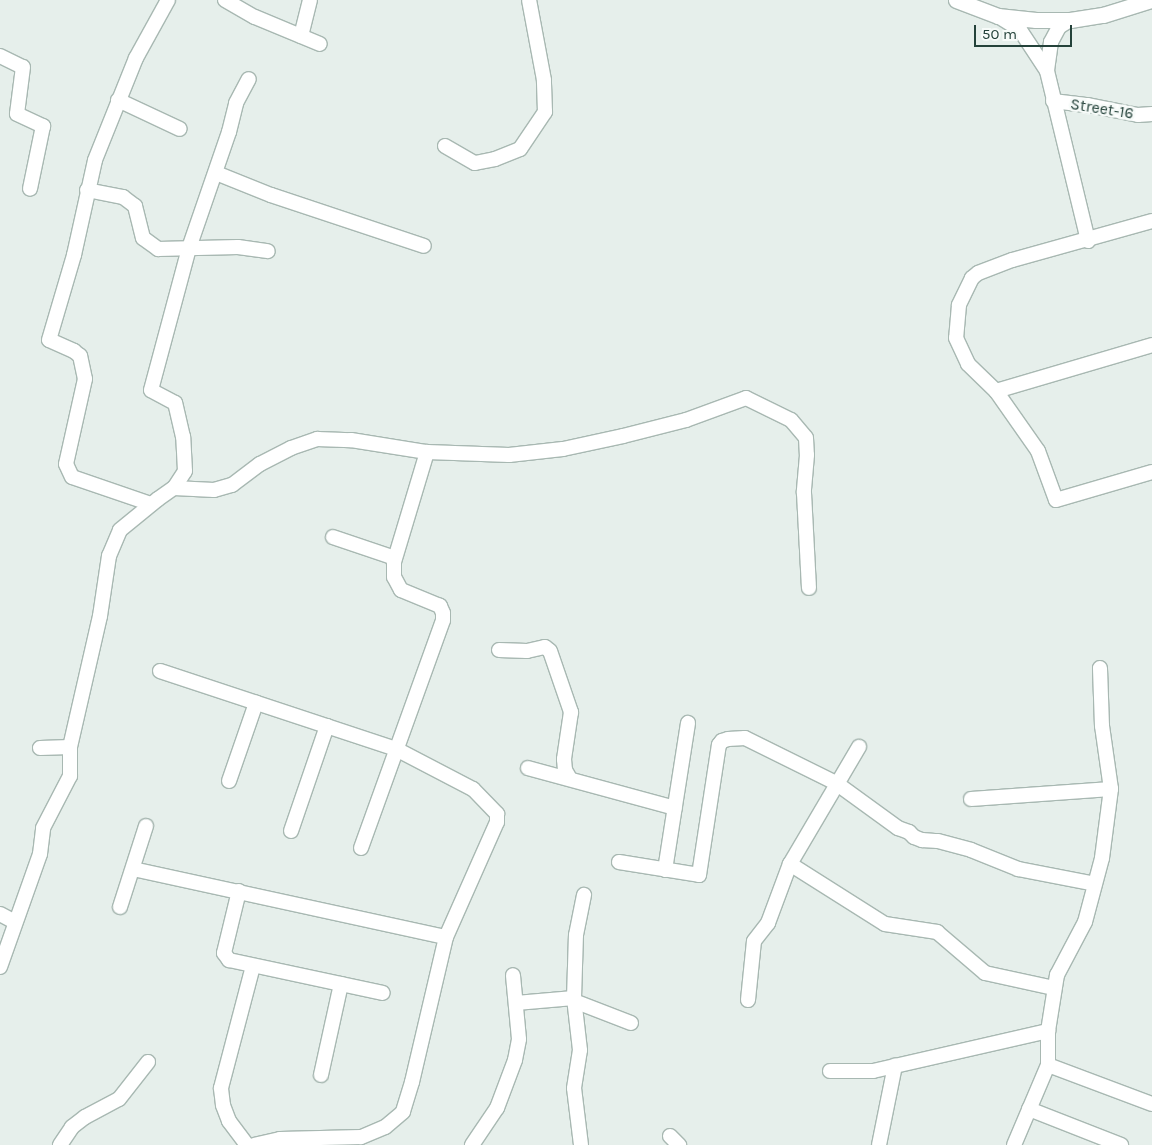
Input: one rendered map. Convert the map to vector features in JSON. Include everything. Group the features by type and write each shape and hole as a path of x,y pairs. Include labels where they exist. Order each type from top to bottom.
{"street":[{"path":"151,504 72,477 66,464 85,379 80,356 74,351 49,340 74,255 94,160 136,58 168,0"},
{"path":"225,0 255,17 320,44"},
{"path":"301,36 310,0"},
{"path":"446,146 475,163 496,159 520,149 545,112 544,80 529,0"},
{"path":"956,0 998,16 1020,30 1047,71"},
{"path":"998,16 1036,20 1070,20 1103,15 1151,0"},
{"path":"1070,20 1059,27 1051,42 1047,71 1088,241"},
{"path":"0,56 23,67 17,114 43,126 30,189"},
{"path":"0,967 40,854 43,828 70,776 70,747 100,616 109,556 120,530 174,488 185,471 183,437 175,403 151,390 189,248 230,132 236,103 249,79"},
{"path":"118,100 180,129"},
{"name":"Street-16","path":"1053,101 1088,105 1138,115 1152,114"},
{"path":"216,173 271,195 424,246"},
{"path":"87,190 123,197 135,206 144,238 158,249 238,247 268,251"},
{"path":"1152,221 1088,241 1012,260 978,272 972,278 959,305 956,338 968,364 996,391 1038,451 1056,500 1152,472"},
{"path":"996,391 1152,345"},
{"path":"174,488 214,490 232,485 268,460 291,448 317,439 351,440 427,452 510,455 563,449 686,420 746,398 791,420 806,438 807,455 804,493 809,588"},
{"path":"361,848 443,620 440,606 401,590 394,577 395,558 427,452"},
{"path":"334,537 395,558"},
{"path":"499,650 527,652 544,647 550,650 571,712 564,759 565,770 569,777"},
{"path":"1014,1145 1048,1065 1048,1031 1057,975 1084,922 1102,858 1111,789 1102,726 1100,668"},
{"path":"160,671 396,749 473,788 497,814 498,822 446,937 412,1082 403,1112 385,1127 361,1137 280,1139 255,1145"},
{"path":"229,781 256,703"},
{"path":"665,870 688,723"},
{"path":"291,831 327,726"},
{"path":"619,862 699,875 719,746 722,742 745,738 836,783 898,828 909,832 914,837 938,840 972,850 1018,869 1095,884"},
{"path":"40,748 70,747"},
{"path":"748,1000 754,941 768,923 790,864 836,783 859,747"},
{"path":"528,768 569,777 675,808"},
{"path":"971,799 1111,789"},
{"path":"120,907 146,826"},
{"path":"790,864 884,924 937,932 982,972 1054,988"},
{"path":"133,869 446,937"},
{"path":"239,891 224,952 229,960 383,993"},
{"path":"581,1145 574,1088 580,1050 574,999 576,935 584,895"},
{"path":"0,914 15,922"},
{"path":"247,1145 223,1106 221,1088 253,966"},
{"path":"472,1145 497,1108 515,1060 519,1039 513,975"},
{"path":"321,1075 341,984"},
{"path":"516,1003 574,999 631,1023"},
{"path":"830,1071 873,1071 1048,1031"},
{"path":"60,1145 72,1127 85,1117 119,1099 148,1062"},
{"path":"1048,1065 1152,1104"},
{"path":"880,1145 895,1066"},
{"path":"1029,1109 1121,1145"}]}
